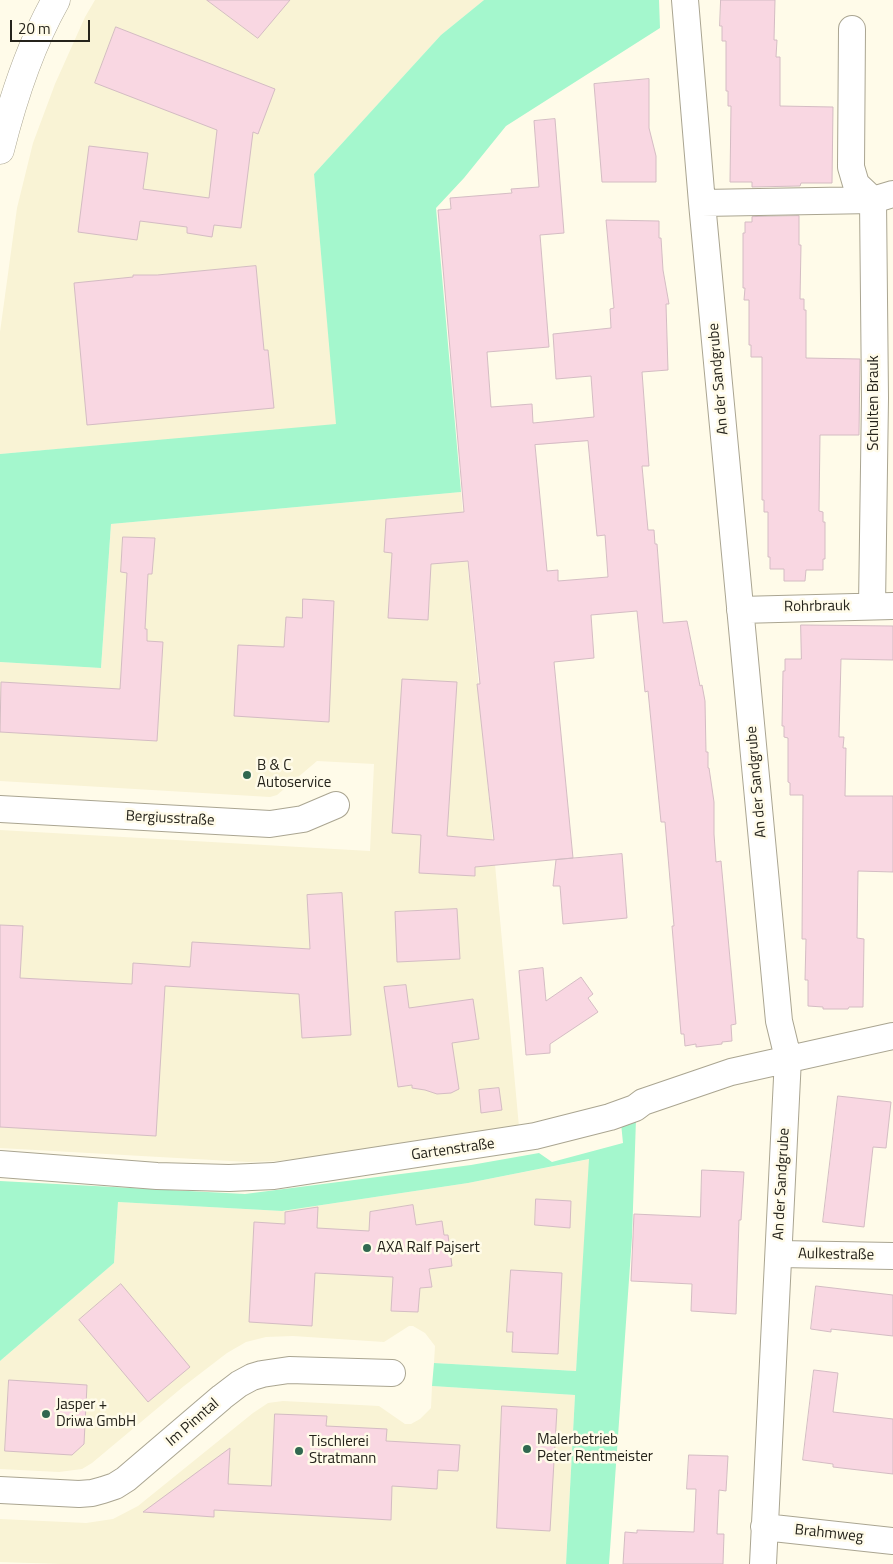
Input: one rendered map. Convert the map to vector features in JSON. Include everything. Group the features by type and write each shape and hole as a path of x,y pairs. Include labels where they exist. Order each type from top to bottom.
{"main road":[{"path":"0,150 6,103 56,0"}],"street":[{"name":"An der Sandgrube","path":"685,0 702,203 779,1021 788,1058 763,1564"},
{"path":"852,29 850,167 856,184 883,197"},
{"path":"702,203 883,197"},
{"name":"Schulten Brauk","path":"883,197 874,398 883,606"},
{"name":"Rohrbrauk","path":"740,610 883,606"},
{"name":"Bergiusstraße","path":"0,809 270,824 303,819 336,805"},
{"name":"Gartenstraße","path":"0,1164 157,1176 229,1178 274,1176 535,1136 610,1117 635,1108 643,1102 731,1072 893,1036"},
{"name":"Aulkestraße","path":"779,1254 893,1256"},
{"name":"Im Pinntal","path":"0,1490 79,1494 92,1493 115,1486 159,1453 239,1384 262,1374 289,1370 392,1373"},
{"name":"Brahmweg","path":"764,1527 893,1541"}],"shaded area":[{"path":"95,0 484,0 441,35 314,174 337,425 0,454 0,332 17,208 33,143 55,84 85,17"},
{"path":"461,492 519,1127 366,1151 278,1161 248,1162 0,1148 0,830 370,851 374,764 317,761 277,795 270,797 0,781 0,662 101,668 111,524"},
{"path":"590,1159 576,1371 434,1363 435,1346 425,1333 413,1326 409,1326 384,1342 293,1336 266,1337 246,1342 227,1353 184,1386 92,1463 82,1469 59,1472 0,1469 0,1361 114,1263 118,1202 282,1211 468,1183"},
{"path":"432,1386 575,1395 566,1564 61,1564 0,1562 0,1519 86,1523 113,1519 138,1506 268,1403 283,1401 379,1406 405,1424 411,1424 420,1419 431,1408"}],"green space":[{"path":"484,0 659,0 660,28 506,126 464,178 436,208 461,492 111,524 101,668 0,662 0,454 336,424 314,174 441,35"},
{"path":"636,1119 632,1237 609,1564 566,1564 575,1395 432,1386 434,1363 576,1371 589,1159 468,1183 282,1211 118,1202 114,1263 0,1361 0,1181 245,1194 471,1165 539,1153 552,1162 623,1143 621,1123"}],"building":[{"path":"207,0 290,0 258,38"},
{"path":"721,0 775,0 774,40 777,40 776,57 780,57 780,106 833,107 832,183 801,183 800,186 752,187 752,182 730,182 731,106 728,106 728,91 726,91 726,41 722,41 722,26 720,26"},
{"path":"116,27 275,89 258,134 253,132 241,228 214,225 212,237 187,233 187,227 140,221 137,240 78,232 89,146 148,153 143,189 209,198 217,130 95,83"},
{"path":"649,79 649,128 656,156 656,182 602,182 594,84"},
{"path":"555,119 564,233 540,235 549,347 487,352 491,407 532,404 533,423 594,417 591,376 556,379 553,334 611,328 610,309 614,308 606,220 659,221 659,238 661,238 663,270 669,304 666,304 668,370 642,372 649,466 642,466 648,530 654,530 655,544 657,544 663,623 687,621 700,686 702,685 705,701 706,752 708,752 708,768 714,802 716,862 721,861 736,1024 731,1025 732,1041 722,1042 722,1044 696,1047 696,1044 685,1046 684,1034 681,1034 665,822 661,822 648,691 645,692 637,611 591,615 594,658 554,662 573,858 475,867 475,876 419,873 421,835 392,833 402,679 457,682 447,836 494,840 477,684 480,684 468,561 431,564 428,620 388,618 392,553 384,552 386,519 464,512 438,210 451,209 450,198 512,193 511,189 539,187 534,121","holes":["588,441 597,536 605,535 608,577 558,581 558,570 547,571 535,445"]},
{"path":"799,216 799,245 801,245 800,299 804,299 804,310 806,310 806,358 860,359 859,435 820,435 819,511 823,512 823,522 825,522 825,559 823,559 823,570 806,570 805,581 784,581 784,569 770,569 770,557 768,557 768,512 764,512 764,500 762,500 762,357 751,357 751,345 749,345 749,300 744,300 745,288 743,288 743,233 745,233 745,222 752,222 752,217"},
{"path":"256,266 264,350 268,350 274,408 87,425 74,283 133,277 133,275 157,275"},
{"path":"123,537 155,538 152,574 148,574 145,629 147,629 147,641 163,642 157,741 0,732 1,682 120,689 127,573 121,572"},
{"path":"303,599 334,601 329,722 234,716 238,645 284,647 286,617 302,618"},
{"path":"801,625 893,626 893,660 841,659 839,737 844,737 843,748 846,748 845,796 893,796 893,872 858,871 857,938 864,939 863,1007 823,1009 823,1007 808,1006 808,980 805,980 806,939 802,939 803,795 790,795 790,783 788,782 788,738 784,737 784,726 782,726 785,659 801,659"},
{"path":"622,854 627,918 563,924 560,886 553,886 556,860"},
{"path":"342,893 351,1035 302,1038 299,994 165,986 156,1136 0,1127 0,925 23,926 20,978 132,984 133,963 190,967 192,942 310,949 307,895"},
{"path":"457,909 460,959 397,962 395,912"},
{"path":"543,968 546,1001 581,977 593,994 588,998 598,1012 550,1044 550,1053 526,1055 519,971"},
{"path":"406,985 409,1008 473,999 479,1039 452,1043 459,1089 451,1093 437,1094 412,1088 412,1085 398,1087 384,987"},
{"path":"499,1088 502,1110 481,1113 479,1090"},
{"path":"838,1096 891,1102 886,1148 873,1147 864,1227 823,1222"},
{"path":"702,1170 744,1172 741,1220 739,1220 736,1314 691,1311 692,1284 631,1281 634,1214 700,1217"},
{"path":"536,1199 571,1201 570,1228 535,1225"},
{"path":"413,1205 416,1225 442,1221 444,1235 448,1235 452,1266 429,1269 432,1287 420,1288 418,1312 391,1311 393,1277 315,1273 312,1326 249,1322 254,1222 285,1224 285,1212 318,1207 317,1228 369,1231 370,1212"},
{"path":"511,1270 562,1273 558,1354 512,1352 513,1332 507,1332"},
{"path":"121,1284 190,1367 148,1402 79,1320"},
{"path":"816,1286 893,1295 893,1336 831,1329 831,1332 811,1329"},
{"path":"814,1370 838,1373 833,1412 893,1419 893,1474 833,1467 833,1464 803,1460"},
{"name":"Jasper + Driwa GmbH","path":"9,1380 87,1385 84,1444 72,1455 5,1451"},
{"name":"Malerbetrieb Peter Rentmeister","path":"502,1406 557,1409 550,1531 497,1528"},
{"path":"275,1414 327,1416 326,1426 387,1429 386,1441 460,1445 458,1471 438,1470 437,1489 392,1486 391,1520 214,1510 214,1517 143,1512 230,1448 228,1484 271,1486"},
{"path":"689,1455 728,1456 726,1491 719,1490 717,1534 724,1534 723,1564 623,1564 625,1532 637,1533 637,1530 694,1532 696,1489 687,1489"}],"place":[{"name":"B & C Autoservice","path":"247,775"},
{"name":"AXA Ralf Pajsert","path":"367,1248"},
{"name":"Jasper + Driwa GmbH","path":"46,1414"},
{"name":"Malerbetrieb Peter Rentmeister","path":"527,1449"},
{"name":"Tischlerei Stratmann","path":"299,1451"}]}
